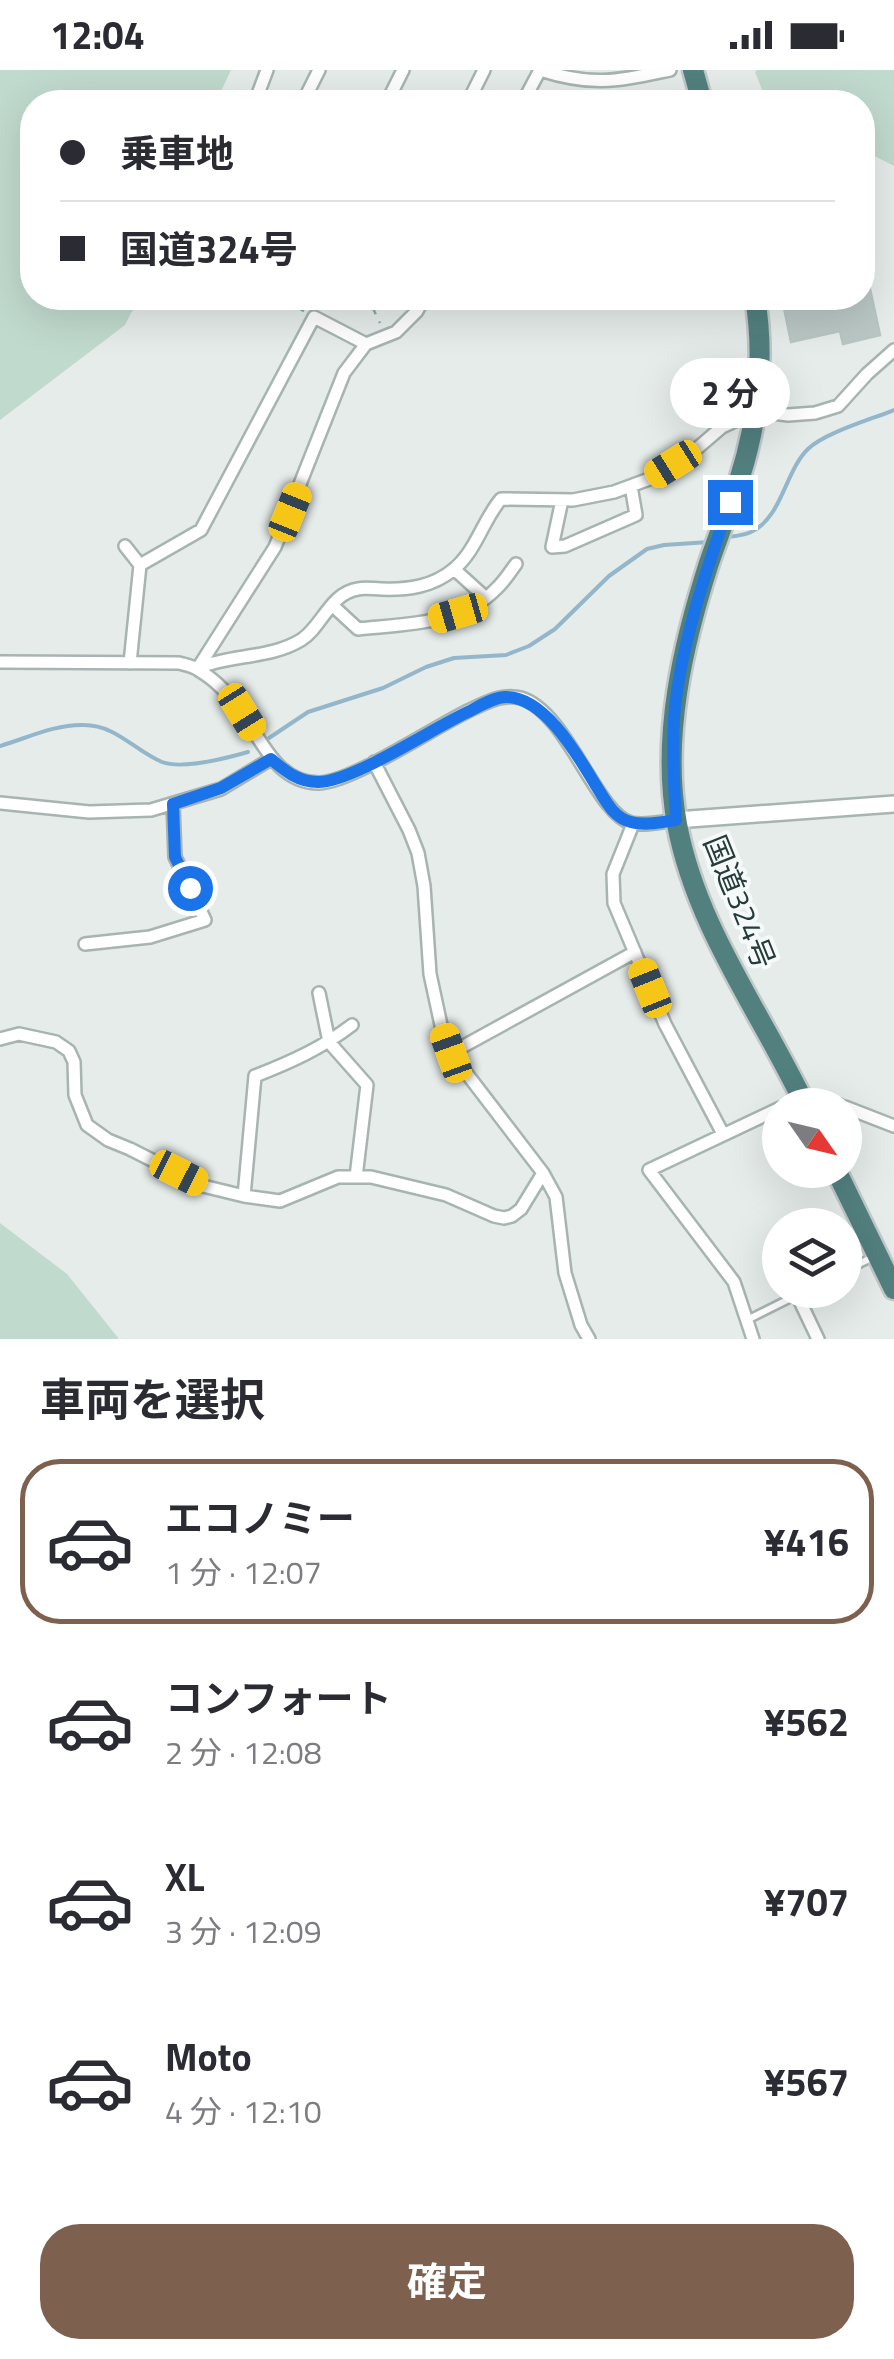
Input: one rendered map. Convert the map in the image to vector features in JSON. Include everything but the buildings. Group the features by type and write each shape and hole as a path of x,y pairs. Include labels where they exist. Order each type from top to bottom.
{"highway":[{"name":"国道324号","path":"756,310 759,350 756,411 682,664 674,716 673,770 676,820 688,865 720,950 790,1088"},
{"path":"844,1188 894,1289"}],"street":[{"path":"540,70 595,82 670,70"},
{"path":"198,668 275,547 344,372 366,344 396,332 418,310"},
{"path":"140,566 201,530 314,316 366,344"},
{"path":"198,668 215,661 288,648 307,636 343,595 356,589 399,590 430,584 454,569 468,554 501,499 572,500 631,486 652,478 722,427 756,411 802,414 838,406 894,350"},
{"path":"562,500 552,547 566,546 636,515 631,486"},
{"path":"125,546 140,566 130,662"},
{"path":"332,605 358,629 433,620 458,613 486,598 516,564"},
{"path":"454,569 486,598"},
{"path":"0,662 130,662 198,668 242,712 271,759 300,780 340,778 443,723 498,698 517,697 530,702 553,724 610,808 633,824 894,804"},
{"path":"0,803 88,812 151,810 221,788 271,759"},
{"path":"374,762 410,830 418,854 430,974 451,1053 543,1174 556,1197 565,1273 589,1339"},
{"path":"85,944 150,937 205,920 175,857 173,804"},
{"path":"633,824 613,874 614,903 665,1024 723,1134"},
{"path":"451,1053 635,952"},
{"path":"319,993 329,1042 367,1085 356,1177"},
{"path":"244,1196 255,1076 292,1062 352,1025"},
{"path":"0,1039 20,1034 56,1042 69,1051 74,1062 75,1095 87,1125 108,1140 203,1186 280,1201 338,1177 371,1177 446,1196 504,1218 521,1209 543,1174"},
{"path":"862,1114 894,1126"},
{"path":"753,1339 734,1282 649,1170 762,1116"},
{"path":"807,1308 818,1339"}],"lane":[{"path":"862,1263 876,1256"},
{"path":"747,1320 771,1308"}],"path":[{"path":"301,310 314,316"},
{"path":"374,310 386,336"}],"green space":[{"path":"0,70 231,70 222,90 20,90 20,310 133,310 125,325 0,420"},
{"path":"894,70 894,166 875,156 875,90 762,90 755,72"},
{"path":"0,1223 67,1274 119,1339 0,1339"}],"waterway":[{"path":"728,537 749,533 770,516 800,458 815,443 894,410"},
{"path":"269,738 308,712 383,688 426,667 454,658 506,655 529,646 555,629 609,576 647,549 709,542"},
{"path":"0,746 52,729 84,725 106,729 171,764 205,762 248,752"}],"route":[{"path":"190,888 175,857 173,804 221,788 271,759 300,780 340,778 498,698 517,697 530,702 553,724 610,808 623,819 633,824 676,820 674,716 682,664 730,502"}]}
